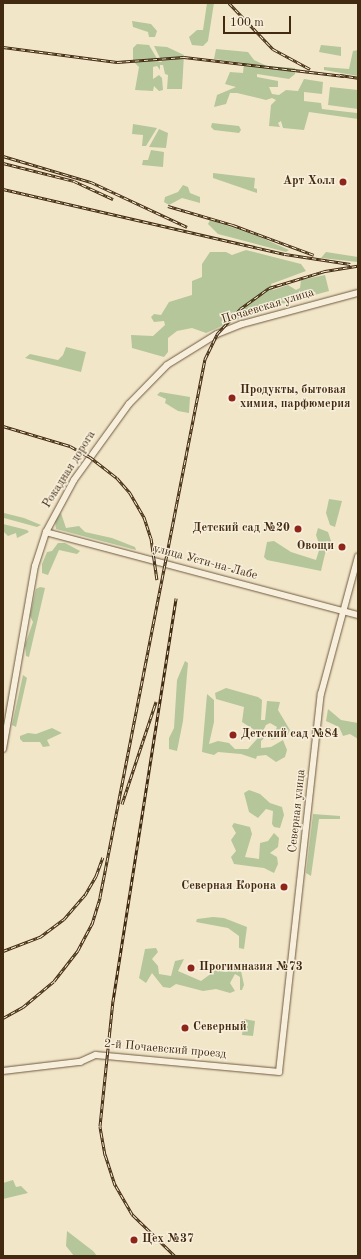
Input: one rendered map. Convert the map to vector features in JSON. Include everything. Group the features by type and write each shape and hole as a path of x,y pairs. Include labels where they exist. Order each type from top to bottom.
{"main road":[{"name":"Почаевская улица","path":"167,365 206,341 242,324 358,292"},
{"name":"Рокадная дорога","path":"3,749 34,573 46,532 73,482 108,431 129,404 167,365"}],"street":[{"name":"улица Усти-на-Лабе","path":"46,532 358,615"},
{"name":"Северная улица","path":"279,1072 321,694 358,558"},
{"name":"2-й Почаевский проезд","path":"3,1070 80,1062 96,1055 279,1072"}],"green space":[{"path":"207,3 214,3 208,41 203,46 192,45 189,37 197,30 203,30"},
{"path":"132,21 151,24 157,31 155,37 149,37 148,32 133,27"},
{"path":"137,44 149,45 159,62 162,62 154,46 167,47 184,55 182,89 167,89 168,75 165,74 163,65 160,65 160,70 157,66 153,67 153,79 159,75 162,78 163,90 159,91 154,86 153,91 135,90 139,67 133,61 133,48"},
{"path":"321,45 341,47 341,56 319,52"},
{"path":"216,49 248,52 254,60 267,66 295,68 295,74 289,79 257,74 257,77 278,81 278,87 269,87 272,94 279,95 286,90 298,91 304,79 323,82 322,94 304,92 304,101 321,103 322,109 357,113 358,119 309,112 304,130 283,128 281,121 278,123 280,127 269,126 271,105 276,100 272,98 266,100 237,93 230,93 226,104 214,107 217,95 236,87 225,84 230,72 243,73 244,63 214,59"},
{"path":"358,50 358,76 324,70 324,67 349,69 353,51"},
{"path":"330,87 358,90 358,109 328,105"},
{"path":"212,123 239,126 241,130 239,133 214,130 211,127"},
{"path":"133,124 157,128 146,146 142,146 143,135 132,134"},
{"path":"159,129 168,133 166,148 149,147"},
{"path":"151,150 164,152 163,167 142,165 143,160 148,160"},
{"path":"213,173 255,178 254,188 257,189 257,193 213,178"},
{"path":"183,185 188,187 190,193 200,197 200,203 182,198 169,205 164,202 165,197 178,192"},
{"path":"210,220 258,236 289,250 286,252 218,234 208,224"},
{"path":"246,250 301,264 306,271 271,284 273,290 288,285 296,290 300,288 301,280 325,275 329,291 256,311 206,333 192,328 177,331 168,338 168,352 164,357 132,348 131,335 153,336 165,325 164,321 154,322 151,317 154,314 161,315 169,302 192,295 192,281 202,277 202,264 210,252 226,252 232,255"},
{"path":"326,252 358,257 358,262 321,258"},
{"path":"66,347 86,352 81,372 25,358 30,354 58,360 63,355"},
{"path":"160,392 190,397 189,413 178,411 165,403 166,399 157,395"},
{"path":"329,499 342,501 335,527 330,525 326,513"},
{"path":"4,513 24,518 41,525 37,527 4,518"},
{"path":"61,513 66,528 79,526 85,532 112,538 135,547 136,550 56,529 55,521"},
{"path":"3,524 27,530 29,532 17,538 16,533 8,536 3,531"},
{"path":"318,528 328,532 331,541 325,554 321,571 267,560 264,557 267,542 274,541 291,552 316,560 320,547 316,535"},
{"path":"58,543 65,543 80,551 77,554 59,550 48,575 42,573 42,564 47,552 52,551"},
{"path":"40,587 45,588 29,657 26,656 25,645 33,622 30,616 36,589"},
{"path":"185,661 188,663 183,721 177,751 169,749 169,738 174,728 177,680"},
{"path":"23,675 27,678 16,727 12,725"},
{"path":"226,688 258,697 262,700 261,720 265,720 267,701 280,702 278,710 290,730 287,736 271,740 277,727 270,723 266,725 263,731 266,736 261,741 261,748 271,747 283,740 287,750 285,757 276,762 266,755 257,756 256,759 241,754 218,752 214,755 202,752 207,694 214,700 214,722 209,744 218,741 229,743 235,749 248,749 257,739 253,729 242,722 244,707 216,699 215,693"},
{"path":"328,709 341,720 358,723 358,739 350,734 343,736 339,727 326,721"},
{"path":"52,728 62,733 47,740 50,746 43,747 40,742 23,742 20,739 20,736 28,733 36,734"},
{"path":"249,790 260,794 270,803 282,807 284,815 280,828 274,827 272,824 273,811 266,809 258,818 249,812 244,793"},
{"path":"313,814 340,816 340,819 319,819 311,876 306,873"},
{"path":"234,823 250,827 252,834 245,857 259,859 260,843 268,841 274,833 279,838 278,847 270,853 277,857 278,864 274,873 264,868 234,864 231,857 236,851 231,840 236,833 232,826"},
{"path":"213,917 224,918 247,927 244,949 239,948 239,936 228,928 196,922 197,919"},
{"path":"156,948 158,952 152,959 158,966 159,974 171,976 175,961 184,959 178,971 201,981 216,970 227,972 233,964 240,966 244,985 242,990 240,990 240,977 235,974 230,983 235,991 230,993 216,989 203,991 176,984 170,988 163,987 152,973 146,983 139,978 145,949"},
{"path":"244,1019 255,1021 253,1036 242,1035"},
{"path":"13,1180 16,1187 21,1186 28,1193 3,1199 3,1183"},
{"path":"67,1231 93,1251 97,1256 74,1256 66,1246"}],"railway":[{"path":"229,3 273,49 310,69"},
{"path":"3,47 117,62 184,57 344,76"},
{"path":"340,75 358,78"},
{"path":"3,156 91,182 187,227"},
{"path":"3,163 74,181 113,199"},
{"path":"3,189 285,254 350,264"},
{"path":"168,206 233,225 314,255"},
{"path":"3,1018 23,1007 54,981 78,950 92,924 100,897 205,359 217,334 240,309 269,288 325,271 358,266"},
{"path":"3,426 70,446 90,457 117,478 130,493 144,517 151,538 157,580"},
{"path":"175,1256 132,1214 115,1185 105,1155 100,1126 113,1001 176,598"},
{"path":"122,804 156,702"},
{"path":"3,951 40,937 64,919 85,895 96,876 103,857"}],"place":[{"name":"Арт Холл","path":"343,182"},
{"name":"Продукты, бытовая химия, парфюмерия","path":"232,398"},
{"name":"Детский сад №20","path":"298,529"},
{"name":"Овощи","path":"342,547"},
{"name":"Детский сад №84","path":"233,735"},
{"name":"Северная Корона","path":"284,887"},
{"name":"Прогимназия №73","path":"191,968"},
{"name":"Северный","path":"185,1028"},
{"name":"Цех №37","path":"134,1240"}]}
